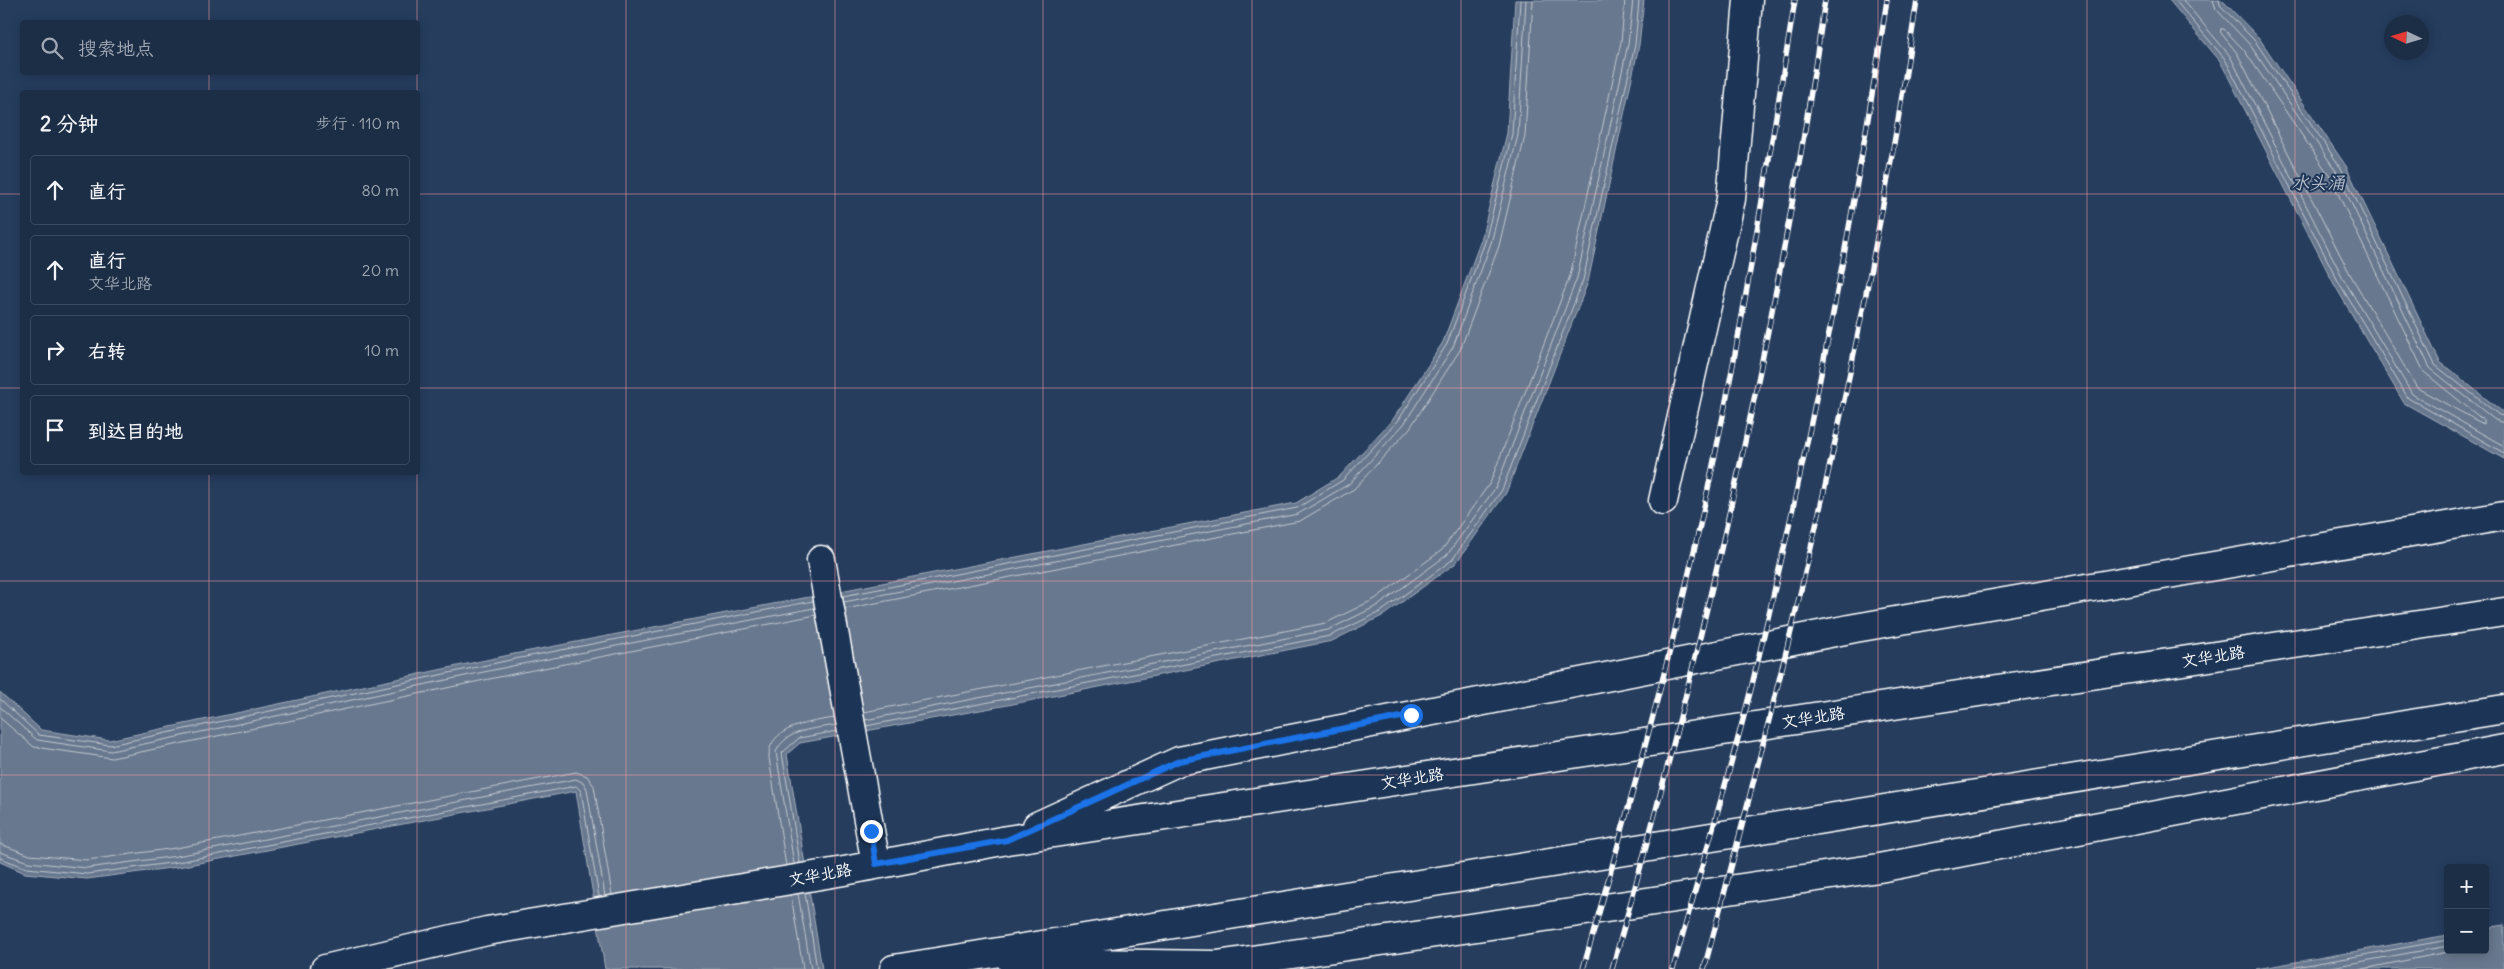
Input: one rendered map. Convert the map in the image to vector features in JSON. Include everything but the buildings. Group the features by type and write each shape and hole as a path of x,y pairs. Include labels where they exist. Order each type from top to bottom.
{"main road":[{"path":"1663,501 1731,198 1748,0"},
{"path":"1007,840 1179,761 1855,628 2504,516"},
{"path":"821,560 876,864"},
{"name":"文华北路","path":"325,969 487,931 844,871 1007,840 2504,612"},
{"path":"894,969 2504,709"},
{"path":"938,961 1217,965 1879,868 2504,749"}],"water":[{"path":"1515,0 1644,0 1639,45 1588,282 1506,493 1456,563 1384,615 1332,641 1013,704 800,743 787,754 822,969 605,969 576,791 178,867 87,879 25,873 0,862 0,692 41,730 109,740 514,654 1296,503 1340,476 1394,418 1443,342 1481,240 1507,133"},
{"name":"水头涌","path":"2169,0 2222,0 2259,38 2346,166 2440,362 2504,413 2504,459 2404,403 2334,284 2220,61"},
{"path":"2504,925 2504,969 2256,969 2444,936 2444,954 2489,954 2489,927"}],"railway":[{"path":"1583,969 1644,748 1700,525 1740,329 1795,0"},
{"path":"1612,969 1677,729 1735,488 1785,245 1825,0"},
{"path":"1673,969 1743,721 1810,430 1859,172 1887,0"},
{"path":"1704,969 1767,729 1825,488 1876,245 1898,123 1917,0"}],"route":[{"path":"871,831 876,864 1007,840 1179,761 1411,715"}]}
